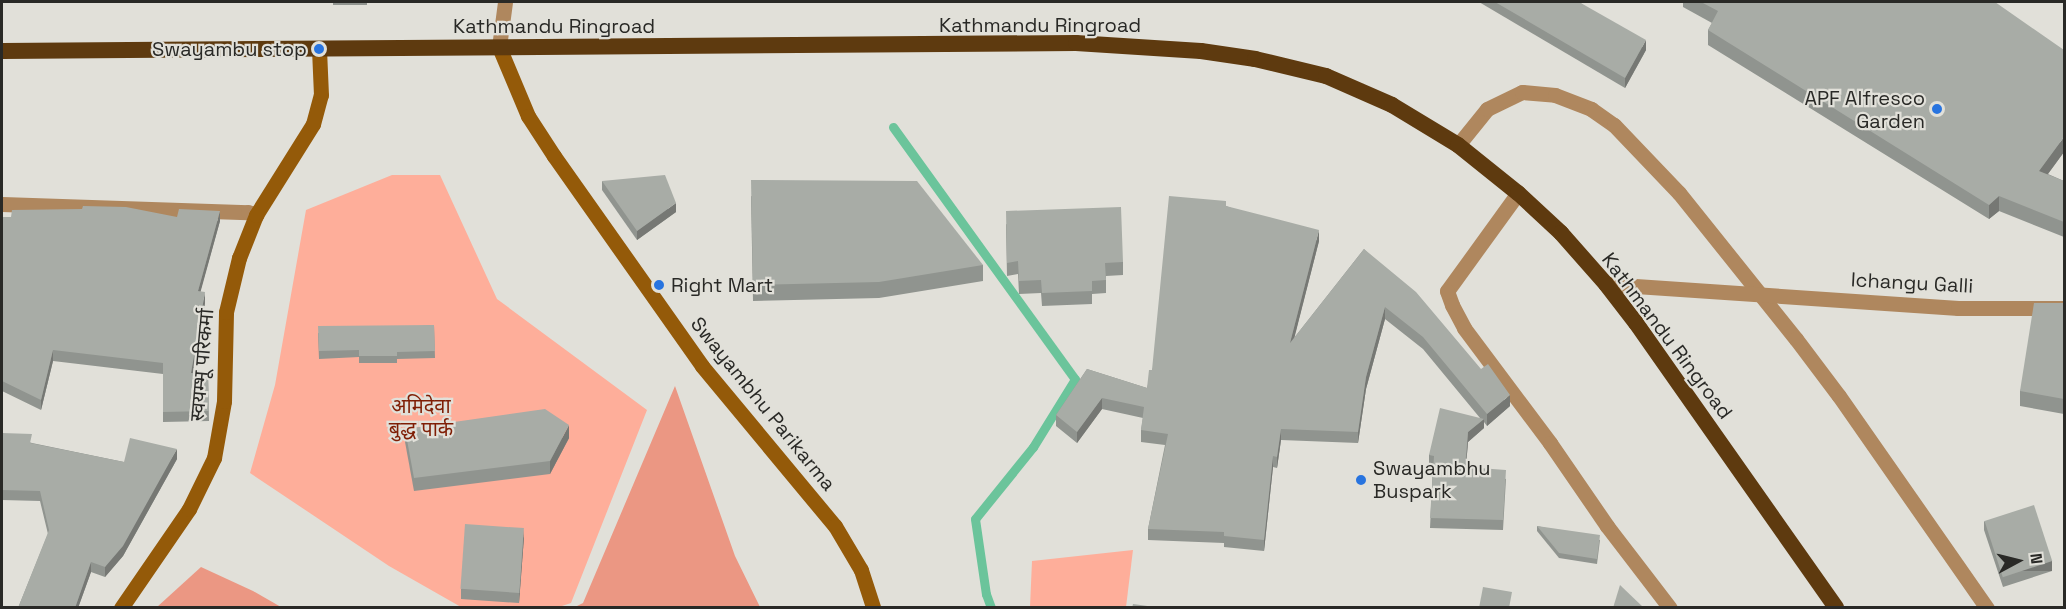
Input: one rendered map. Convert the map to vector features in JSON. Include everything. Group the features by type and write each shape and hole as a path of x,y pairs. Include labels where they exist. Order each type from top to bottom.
{"highway":[{"name":"Kathmandu Ringroad","path":"2,51 1076,43 1201,51 1326,76 1392,105 1458,145 1518,193 1561,233 1606,284 1836,608"}],"main road":[{"name":"Swayambhu Parikarma","path":"499,47 528,116 554,156 702,366 835,526 861,570 873,608"},
{"name":"स्वयम्भू परिकर्मा","path":"121,608 189,509 214,458 224,401 226,312 239,258 256,215 313,124 321,95 319,49"}],"street":[{"path":"499,47 505,2"},
{"path":"1458,145 1487,109 1522,92 1555,95 1591,109 1614,125 1679,193 1839,396 1987,608"},
{"path":"1518,193 1447,291 1452,305 1464,328 1550,443 1607,526 1670,608"},
{"path":"2,204 248,212 256,215"},
{"name":"Ichangu Galli","path":"1606,284 1958,308 2064,308"}],"green space":[{"name":"अमिदेवा बुद्ध पार्क","path":"392,175 440,175 497,299 647,410 571,603 559,607 461,607 389,566 250,473 275,385 306,210"},
{"path":"1133,550 1126,607 1030,607 1032,561"}],"shaded area":[{"path":"675,386 735,556 760,607 575,607 583,603"},
{"path":"201,567 253,591 281,607 157,607"}],"building":[{"path":"1495,2 1579,2 1646,40 1625,78"},
{"name":"APF Alfresco Garden","path":"1701,2 1995,2 2064,50 2064,137 2039,171 2064,181 2064,222 1999,196 1989,205 1708,30 1718,11"},
{"path":"665,175 676,203 637,231 602,181"},
{"path":"751,180 917,181 983,265 879,282 753,285"},
{"path":"1169,196 1226,201 1226,206 1319,230 1290,343 1364,249 1416,292 1481,369 1488,364 1510,395 1487,414 1423,337 1385,307 1366,377 1358,432 1281,429 1277,457 1273,456 1264,540 1224,536 1224,532 1148,529 1168,434 1141,430 1144,407 1102,398 1077,432 1056,415 1087,369 1147,388 1149,370 1152,370"},
{"path":"83,206 126,207 177,217 179,209 220,211 198,291 205,292 191,373 208,373 209,411 163,412 163,363 53,350 41,400 2,381 2,217 11,217 12,210 82,209"},
{"path":"1121,207 1123,262 1105,263 1106,280 1092,281 1092,291 1042,293 1041,280 1019,281 1018,261 1007,263 1006,211"},
{"path":"2034,303 2064,303 2064,399 2020,391"},
{"path":"434,325 435,351 397,352 397,356 359,356 359,350 319,351 318,326"},
{"path":"1440,408 1484,419 1468,432 1465,467 1506,470 1503,520 1430,518 1434,456 1429,455"},
{"path":"545,409 569,425 550,461 414,478 405,429"},
{"path":"2,433 32,434 30,443 124,462 130,438 177,449 123,546 105,567 91,562 75,608 18,608 49,530 40,491 2,490"},
{"path":"2034,505 2052,561 2003,577 1985,521"},
{"path":"465,524 524,528 519,593 460,589"},
{"path":"1537,526 1600,535 1597,559 1559,553"},
{"path":"1620,585 1644,608 1613,608"},
{"path":"1483,587 1512,592 1509,608 1479,608"},
{"path":"1133,604 1162,608 1132,608"}],"waterway":[{"path":"893,127 1075,379 1033,447 975,519 986,594 991,608"}],"place":[{"name":"Swayambu stop","path":"319,49"},
{"name":"APF Alfresco Garden","path":"1937,109"},
{"name":"Right Mart","path":"659,285"},
{"name":"Swayambhu Buspark","path":"1361,480"}]}
